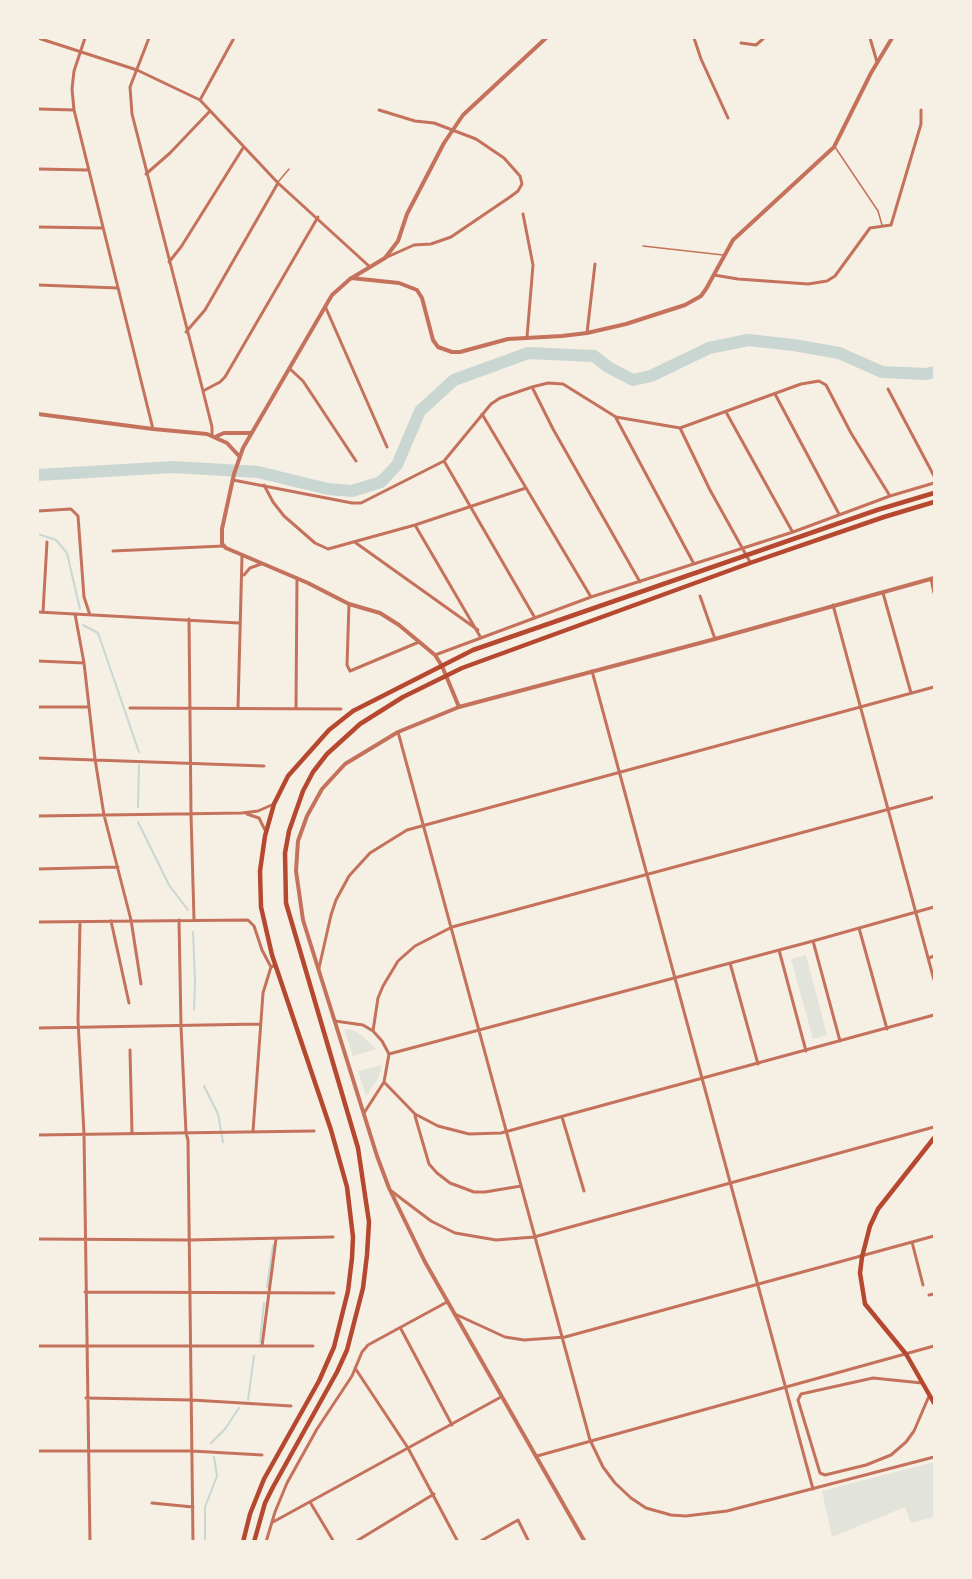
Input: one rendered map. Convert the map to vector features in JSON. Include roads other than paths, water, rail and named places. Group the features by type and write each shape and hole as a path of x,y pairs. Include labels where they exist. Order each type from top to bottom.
{"main road":[{"path":"243,1542 250,1514 264,1479 319,1381 334,1347 348,1292 352,1258 351,1215 347,1186 331,1130 273,966 263,922 260,872 266,832 274,804 288,777 300,761 343,718 369,702 473,650 877,510 934,493"},
{"path":"254,1542 262,1512 273,1487 347,1350 363,1288 369,1222 358,1148 286,903 285,853 289,831 303,790 314,772 343,738 360,724 383,709 486,658 750,563 934,502"},
{"path":"934,1138 878,1209 870,1226 860,1274 865,1304 906,1354 934,1402"}],"street":[{"path":"38,38 137,69 200,100 278,183 318,217 370,267"},
{"path":"85,38 74,71 72,89 74,110 87,170 153,429"},
{"path":"149,38 130,87 130,101 168,262 214,436"},
{"path":"200,100 234,38"},
{"path":"385,258 398,241 407,214 453,129 474,102 546,38"},
{"path":"694,38 728,118"},
{"path":"741,43 756,45 764,38"},
{"path":"870,38 878,64"},
{"path":"351,278 399,283 417,290 422,298 434,340 438,347 445,351 460,352 508,339 587,333 626,324 686,305 701,296 733,240 834,147 892,38"},
{"path":"38,110 74,110"},
{"path":"223,546 222,529 232,480 250,433 332,295 351,278 385,258 414,245 431,244 451,237 521,187 520,176 504,158 476,139 434,123 415,121 379,110"},
{"path":"714,275 784,283 808,284 827,281 840,269 870,228 891,225 921,124 921,110"},
{"path":"146,174 170,153 210,111"},
{"path":"168,262 181,247 243,148"},
{"path":"38,169 87,170"},
{"path":"186,332 205,310 278,183"},
{"path":"523,214 533,265 527,337"},
{"path":"203,391 225,377 318,217"},
{"path":"38,227 102,228"},
{"path":"587,333 595,264"},
{"path":"38,285 118,288"},
{"path":"325,306 387,447"},
{"path":"289,368 303,381 356,461"},
{"path":"232,480 361,503 444,461 491,404 500,398 532,387 556,382 616,417 680,428 812,381 819,381 826,385 851,433 890,496"},
{"path":"532,387 640,582"},
{"path":"888,388 934,476"},
{"path":"775,394 839,514"},
{"path":"726,412 793,532"},
{"path":"38,414 214,436 230,445 239,459"},
{"path":"482,414 591,597"},
{"path":"616,417 694,564"},
{"path":"680,428 710,490 744,548 750,563"},
{"path":"214,436 224,433 250,433"},
{"path":"444,461 535,618"},
{"path":"435,655 591,597 793,532 890,496 934,483"},
{"path":"264,485 278,509 303,534 322,548 332,549 415,525 526,488"},
{"path":"38,511 71,509 78,516 84,597 88,615"},
{"path":"415,525 481,638"},
{"path":"43,612 47,542"},
{"path":"356,543 478,630"},
{"path":"113,551 223,546 297,578 349,604 380,612 435,655 447,676 459,707"},
{"path":"238,708 242,556"},
{"path":"243,576 250,568 261,564"},
{"path":"296,708 297,578"},
{"path":"585,1542 425,1262 389,1188 303,920 298,891 297,855 302,830 314,802 333,775 345,764 398,732 459,707 933,579 934,592"},
{"path":"883,592 911,693"},
{"path":"700,596 715,639"},
{"path":"349,604 347,665 352,672 419,642"},
{"path":"832,605 934,980"},
{"path":"38,612 239,623"},
{"path":"76,614 104,815 131,920 141,984"},
{"path":"189,620 192,708 193,919"},
{"path":"38,661 84,663"},
{"path":"592,671 813,1489"},
{"path":"319,968 331,915 349,876 370,853 407,830 934,687"},
{"path":"38,707 89,707"},
{"path":"130,708 341,709"},
{"path":"398,732 590,1440 603,1467 615,1483 646,1508 670,1515 686,1516 727,1511 934,1457"},
{"path":"38,758 264,765"},
{"path":"373,1031 378,998 386,980 399,961 422,942 452,927 934,796"},
{"path":"38,816 242,813 258,811 274,804"},
{"path":"242,813 259,818 266,832"},
{"path":"38,869 118,867"},
{"path":"389,1054 934,907"},
{"path":"180,920 181,1026 188,1140 194,1542"},
{"path":"38,922 249,920 254,926 262,950 273,966 263,993 253,1131"},
{"path":"111,921 129,1003"},
{"path":"80,922 78,1027 84,1134 86,1398 90,1542"},
{"path":"860,928 886,1029"},
{"path":"813,941 840,1041"},
{"path":"779,950 806,1051"},
{"path":"928,958 934,956"},
{"path":"730,963 758,1064"},
{"path":"384,1082 415,1114 438,1126 469,1134 485,1135 507,1132 934,1015"},
{"path":"335,1021 363,1025 373,1031 389,1054 384,1082 364,1113"},
{"path":"38,1028 260,1024"},
{"path":"130,1050 132,1133"},
{"path":"415,1114 429,1164 450,1183 474,1192 521,1186"},
{"path":"562,1117 584,1191"},
{"path":"389,1188 431,1221 455,1233 496,1240 535,1237 934,1127"},
{"path":"38,1135 314,1131"},
{"path":"455,1314 505,1337 524,1340 562,1338 934,1236"},
{"path":"38,1239 189,1240 333,1237"},
{"path":"262,1346 276,1239"},
{"path":"912,1242 923,1285"},
{"path":"85,1292 334,1293"},
{"path":"929,1295 934,1294"},
{"path":"266,1542 295,1469 356,1368 362,1352 368,1345 448,1302"},
{"path":"401,1329 452,1425"},
{"path":"38,1346 313,1346"},
{"path":"535,1457 934,1346"},
{"path":"356,1368 408,1448 434,1494 456,1541"},
{"path":"924,1383 873,1378 801,1394 798,1400 820,1473 825,1475 867,1465 891,1455 906,1442 914,1431 930,1394"},
{"path":"272,1523 501,1397"},
{"path":"86,1398 192,1400 291,1406"},
{"path":"38,1451 192,1451 262,1455"},
{"path":"355,1542 434,1494"},
{"path":"310,1501 334,1542"},
{"path":"152,1503 193,1507"},
{"path":"479,1542 518,1520 530,1542"}],"lane":[{"path":"834,147 878,211 882,226"},
{"path":"278,183 289,169"},
{"path":"643,246 724,255"}],"waterway":[{"path":"38,475 174,467 258,472 328,489 352,491 381,482 397,465 420,411 454,380 528,353 594,356 608,367 633,380 651,376 709,348 748,340 839,353 882,372 926,374 934,372"},
{"path":"38,534 56,540 67,553 80,609"},
{"path":"83,625 98,633 139,752"},
{"path":"138,807 139,765"},
{"path":"138,822 169,885 188,910"},
{"path":"193,932 194,1010"},
{"path":"204,1086 218,1114 223,1142"},
{"path":"267,1287 273,1245"},
{"path":"260,1342 264,1303"},
{"path":"248,1400 254,1356"},
{"path":"211,1443 225,1429 239,1408"},
{"path":"205,1542 205,1507 217,1476 214,1457"}]}
